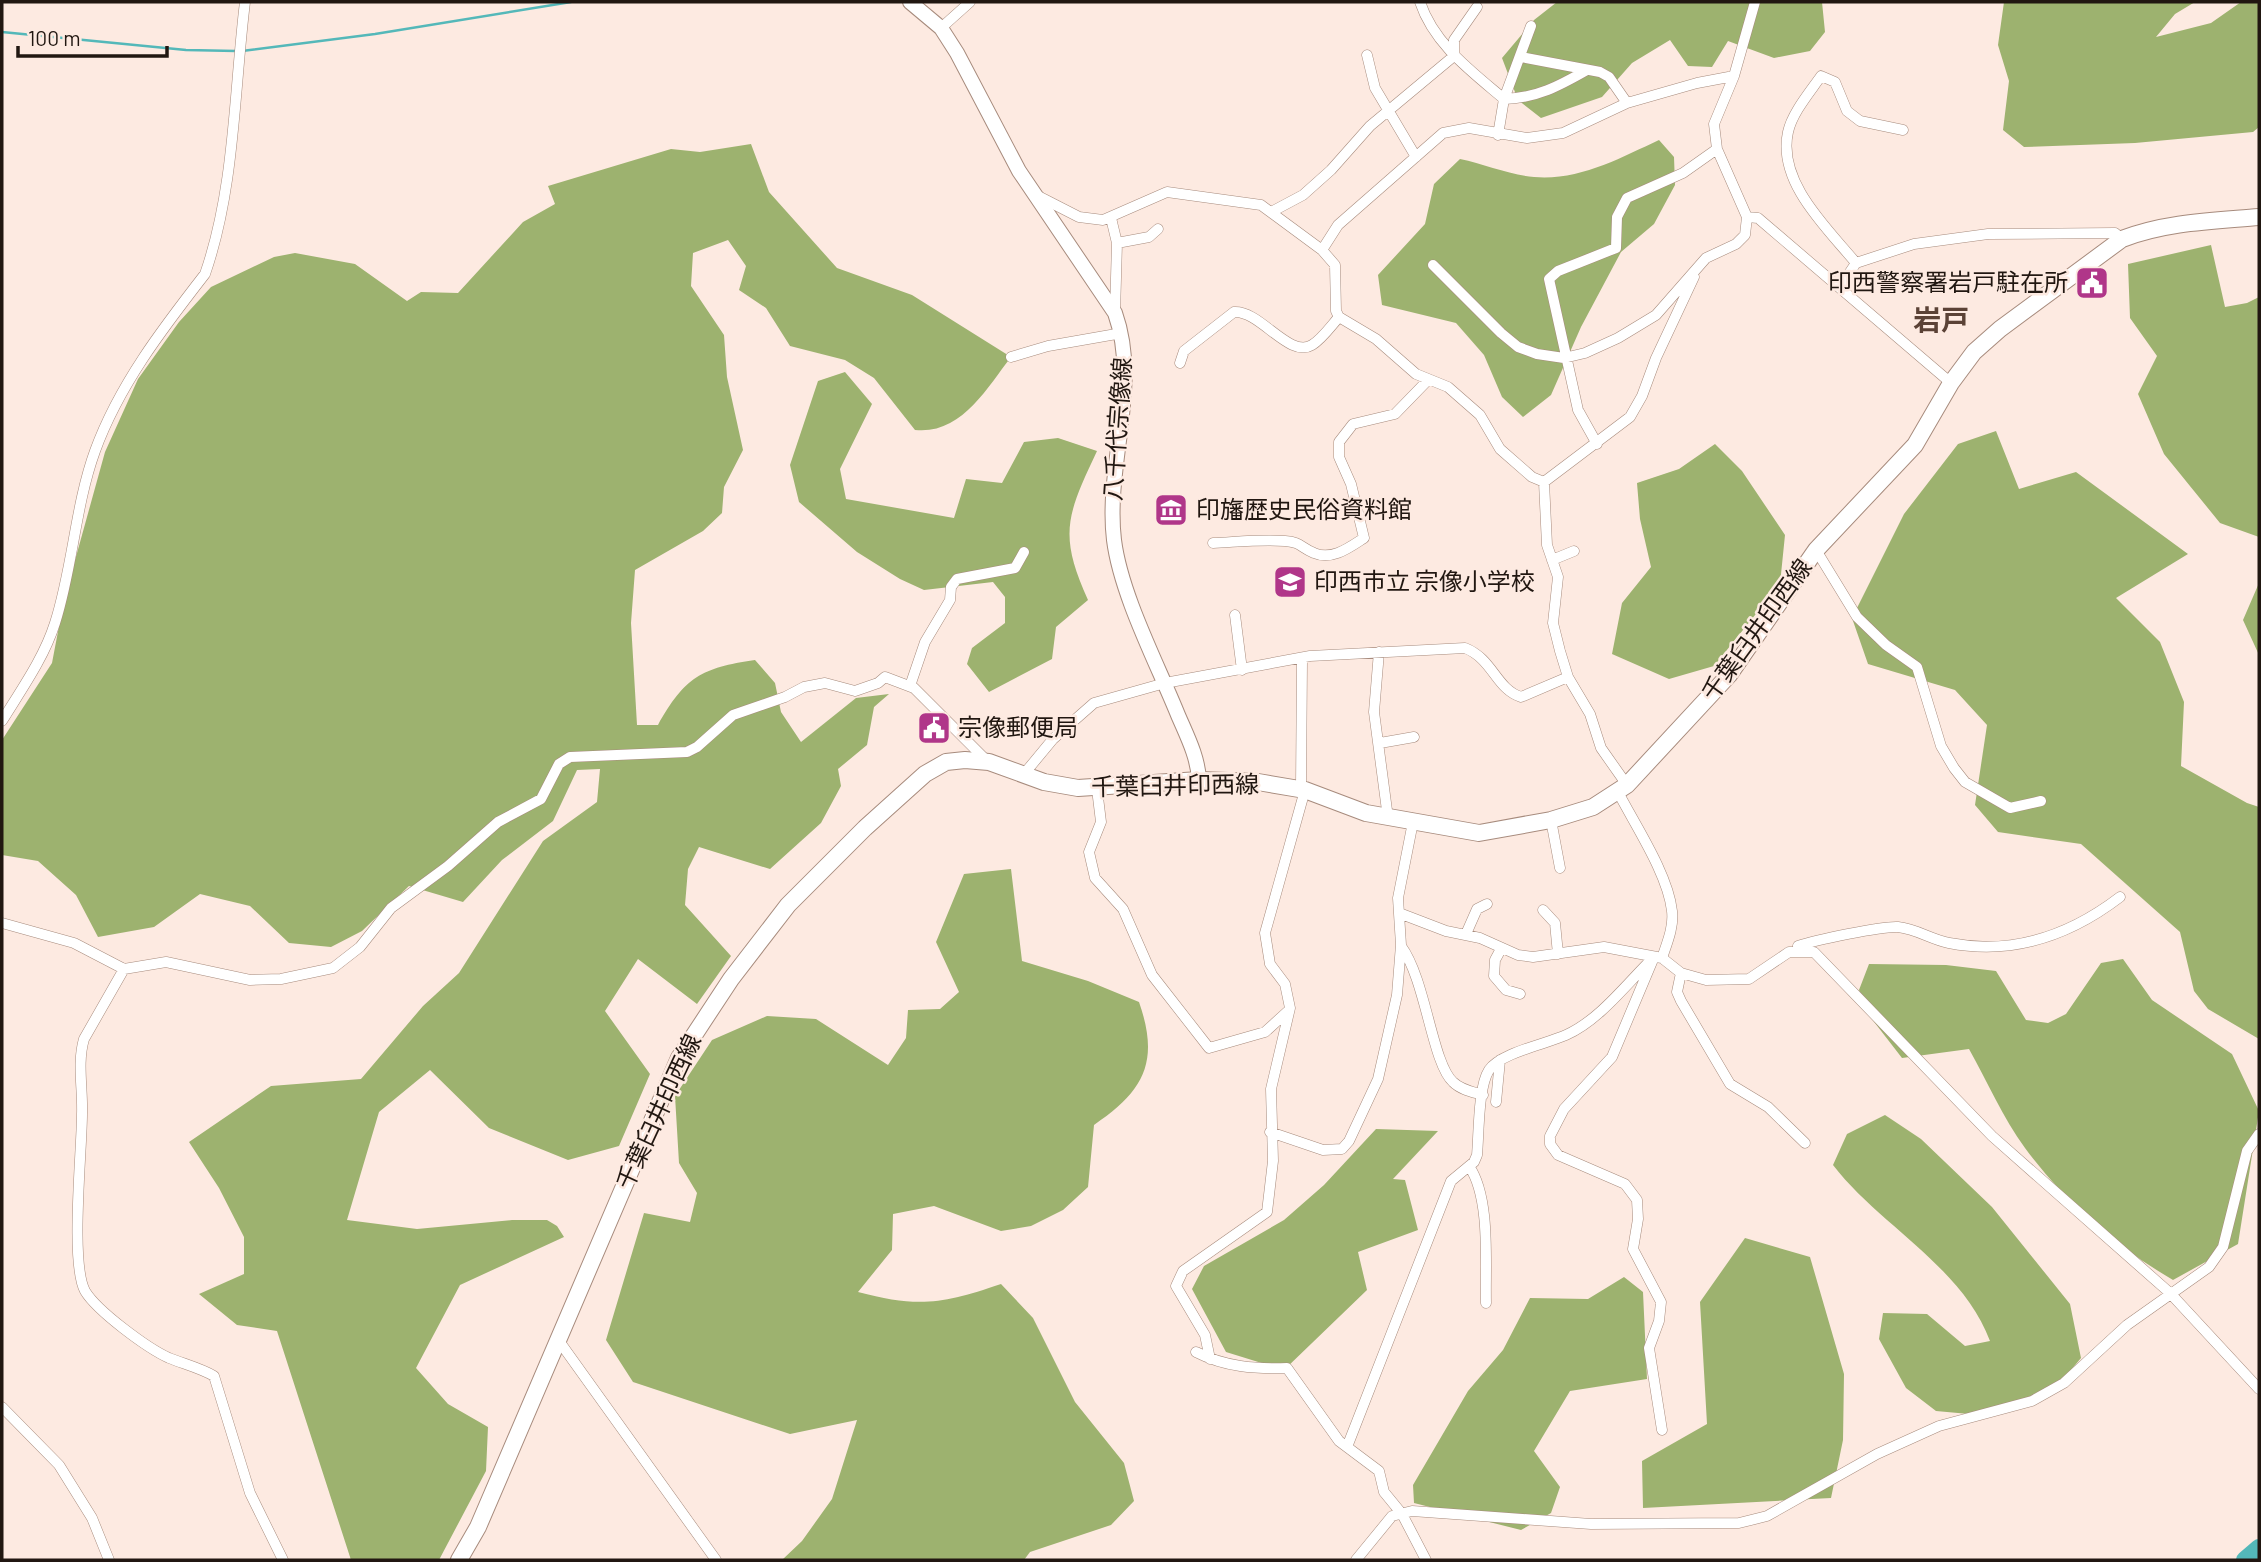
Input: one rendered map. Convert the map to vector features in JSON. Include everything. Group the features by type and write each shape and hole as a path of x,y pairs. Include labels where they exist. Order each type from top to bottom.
{"main road":[{"name":"八千代宗像線","path":"910,2 940,28 957,53 1032,193 1097,283 1115,313 1122,333 1125,366 1113,516 1114,539 1124,583 1198,767 1199,780"},
{"name":"千葉臼井印西線","path":"458,1560 478,1527 679,1058 731,979 788,905 906,788 946,762 989,762 1064,786 1097,789 1199,780 1258,782 1303,789 1388,818 1479,833 1551,820 1593,807 1622,788 1729,675 1815,550 1915,445 1951,383 1974,352 2000,329 2122,239 2143,231 2177,224 2259,217"}],"street":[{"path":"2,722 43,652 55,622 79,505 95,451 111,414 129,380 205,274 220,222 245,2"},
{"path":"940,28 970,2"},
{"path":"1420,2 1432,28 1454,56 1504,99 1535,96 1554,90 1587,70"},
{"path":"1433,265 1518,346 1537,355 1564,358 1585,353 1618,338 1656,315 1706,258 1741,240 1747,228 1747,217 1717,149 1714,124 1734,76 1755,2"},
{"path":"1273,211 1303,195 1331,170 1370,126 1454,56 1454,40 1477,7"},
{"path":"1498,135 1504,99 1531,26"},
{"path":"1367,55 1375,88 1416,157"},
{"path":"1521,57 1609,77 1628,103"},
{"path":"1322,250 1338,225 1443,133 1469,128 1527,138 1563,133 1628,103 1697,83 1734,76"},
{"path":"1856,263 1809,205 1790,172 1788,132 1821,76 1835,82 1847,111 1860,121 1903,130"},
{"path":"1597,444 1578,410 1548,282 1550,276 1611,252 1617,242 1619,208 1627,198 1683,173 1717,149"},
{"path":"1032,193 1079,217 1111,218 1167,192 1251,201 1273,211 1322,250 1335,265 1335,301 1339,317 1376,339 1416,374 1448,387 1480,415 1500,449 1532,477 1544,482"},
{"path":"1747,217 1758,218 1951,383"},
{"path":"1111,218 1117,243 1115,313"},
{"path":"1117,243 1149,237 1158,229"},
{"path":"1840,287 1856,263 1914,244 1988,234 2115,233 2122,239"},
{"path":"1544,482 1630,417 1643,396 1656,358 1699,266"},
{"path":"1180,363 1185,351 1234,312 1249,315 1296,347 1313,345 1339,317"},
{"path":"1011,357 1048,346 1122,333"},
{"path":"1213,543 1281,540 1300,543 1313,553 1324,555 1341,553 1364,538 1351,484 1339,457 1339,442 1353,424 1395,414 1428,380"},
{"path":"1544,482 1544,527 1558,586 1553,623 1568,677 1590,714 1601,748 1622,788 1672,910 1671,928 1612,1057 1564,1109 1550,1136 1550,1144 1558,1155 1625,1184 1637,1200 1639,1219 1633,1249 1661,1302 1661,1311 1649,1348 1662,1430"},
{"path":"1815,550 1857,617 1886,645 1917,667 1941,746 1965,782 2010,808 2041,801"},
{"path":"1552,561 1574,551"},
{"path":"910,686 925,642 950,600 951,587 957,579 1015,568 1024,552"},
{"path":"1235,615 1242,670"},
{"path":"1024,774 1053,739 1094,703 1165,683 1303,660 1310,656 1465,648 1485,659 1506,690 1521,697 1568,677"},
{"path":"1379,652 1374,712 1388,818"},
{"path":"1210,1359 1205,1335 1179,1294 1178,1278 1207,1252 1267,1212 1273,1161 1270,1132 1271,1089 1290,1008 1285,985 1269,964 1265,933 1303,789 1303,660"},
{"path":"2,923 74,943 124,969 166,962 250,980 281,979 333,968 360,947 391,908 448,866 498,822 541,799 559,764 570,757 687,752 705,741 733,715 816,683 855,691 878,683 885,677 910,686 989,762"},
{"path":"1380,743 1414,737"},
{"path":"1097,789 1101,822 1089,852 1095,878 1123,909 1152,975 1209,1048 1265,1032 1290,1008"},
{"path":"1551,820 1560,868"},
{"path":"1270,1132 1333,1152 1349,1140 1383,1062 1397,995 1401,945 1398,898 1413,822"},
{"path":"1399,913 1446,931 1466,934 1533,957 1604,947 1658,958 1681,973 1706,980 1749,979 1801,944 1859,934 1878,927 1919,930 1943,942 2000,948 2028,944 2101,912 2120,897"},
{"path":"1466,934 1477,909 1487,904"},
{"path":"1543,910 1555,923 1558,954"},
{"path":"1401,945 1419,976 1446,1074 1459,1087 1483,1096"},
{"path":"1501,948 1494,961 1494,976 1506,990 1520,994"},
{"path":"1788,952 1814,952 1822,959 1839,981 1992,1136 2170,1293 2259,1389"},
{"path":"1347,1447 1451,1181 1469,1166 1477,1155 1486,1074 1500,1060 1567,1034 1589,1020 1658,958"},
{"path":"124,969 89,1029 80,1052 83,1096 79,1248 81,1276 85,1290 96,1303 128,1329 168,1357 214,1376 250,1493 283,1560"},
{"path":"1681,973 1677,992 1730,1084 1768,1107 1805,1143"},
{"path":"1496,1102 1500,1060"},
{"path":"1356,1560 1392,1516 1412,1511 1469,1513 1591,1524 1739,1523 1767,1516 1877,1454 1939,1426 2032,1401 2064,1383 2127,1325 2209,1268 2223,1247 2247,1151 2259,1134"},
{"path":"1469,1166 1475,1174 1485,1226 1486,1303"},
{"path":"559,1341 716,1560"},
{"path":"1196,1352 1210,1359 1250,1369 1287,1368 1339,1441 1379,1471 1384,1492 1402,1514 1426,1560"},
{"path":"2,1407 59,1465 92,1518 109,1560"}],"green space":[{"path":"1557,2 1822,2 1825,32 1810,51 1774,58 1728,41 1712,67 1688,66 1670,40 1632,63 1602,97 1541,118 1518,100 1502,58 1534,20"},
{"path":"2004,2 2195,2 2175,14 2156,37 2211,23 2241,2 2259,2 2259,127 2253,132 2135,143 2024,147 2003,130 2009,81 1998,45"},
{"path":"1659,140 1674,157 1675,185 1654,224 1621,252 1581,327 1551,395 1523,417 1502,397 1484,355 1456,323 1382,305 1378,275 1425,224 1434,184 1460,159 1516,174 1551,177 1599,167"},
{"path":"751,144 769,192 837,268 912,295 1011,357 982,395 959,417 931,430 915,430 874,378 845,360 790,346 766,308 739,290 746,266 728,240 693,253 691,286 724,335 727,377 743,450 724,487 722,513 703,531 635,570 631,623 637,725 658,725 686,685 708,671 755,660 775,683 781,712 801,742 856,698 889,694 874,707 867,745 838,769 841,786 821,823 770,869 699,847 688,869 685,905 731,956 697,1004 638,959 605,1011 650,1074 619,1146 568,1160 489,1128 430,1070 379,1112 347,1220 417,1229 512,1220 547,1220 557,1226 564,1237 460,1285 416,1368 448,1404 488,1427 486,1471 439,1560 351,1560 277,1331 237,1325 199,1294 244,1274 244,1237 219,1188 189,1142 271,1086 361,1079 423,1006 459,973 543,841 597,802 600,769 577,770 553,821 502,860 463,902 409,886 362,931 331,947 289,943 250,906 200,894 154,927 98,937 76,895 38,861 2,855 2,740 52,663 64,600 105,452 138,379 179,322 211,287 274,257 295,253 355,264 407,301 421,292 458,293 523,222 555,204 548,186 671,149 700,152"},
{"path":"2211,245 2225,307 2247,303 2259,297 2259,537 2220,523 2164,454 2138,394 2157,356 2130,318 2128,264"},
{"path":"845,372 872,404 840,469 846,499 954,518 966,479 1002,483 1024,442 1058,438 1097,451 1079,492 1070,525 1073,558 1088,600 1056,627 1052,659 989,692 967,664 972,648 1005,623 1005,597 993,582 924,590 900,579 857,552 799,502 790,465 818,381"},
{"path":"1996,431 2019,489 2076,472 2188,554 2116,598 2160,642 2184,702 2181,766 2259,807 2259,1039 2208,1009 2194,991 2180,932 2081,844 1998,832 1975,805 1987,725 1955,690 1868,664 1852,618 1904,514 1958,444"},
{"path":"1715,444 1742,471 1785,535 1780,584 1714,666 1669,679 1612,654 1622,603 1651,567 1640,519 1637,483 1679,469"},
{"path":"2259,583 2259,655 2243,620"},
{"path":"1011,869 1022,961 1088,981 1139,1002 1148,1042 1143,1073 1125,1100 1094,1125 1088,1187 1063,1210 1031,1226 1001,1231 934,1206 893,1214 892,1250 858,1292 898,1300 930,1302 963,1296 1001,1284 1033,1318 1075,1402 1124,1463 1134,1501 1111,1525 1030,1552 1024,1560 782,1560 802,1541 832,1499 857,1420 790,1434 633,1382 606,1340 644,1213 690,1222 697,1193 679,1163 675,1096 712,1040 767,1016 816,1019 888,1065 906,1038 908,1010 940,1009 959,992 936,942 964,874"},
{"path":"2123,959 2152,1000 2232,1054 2259,1111 2238,1244 2173,1280 2131,1253 2092,1222 2040,1168 2002,1112 1969,1049 1902,1058 1868,1014 1859,990 1869,964 1946,965 1996,971 2026,1020 2048,1023 2066,1014 2101,963"},
{"path":"1885,1115 1921,1139 1992,1207 2070,1304 2081,1358 2056,1388 1991,1416 1936,1411 1906,1388 1879,1339 1883,1313 1927,1314 1965,1346 1990,1341 1977,1314 1960,1290 1919,1248 1873,1208 1833,1165 1847,1134"},
{"path":"1376,1129 1438,1131 1393,1179 1405,1180 1418,1230 1358,1252 1367,1290 1284,1370 1226,1352 1192,1289 1204,1266 1284,1220 1324,1185"},
{"path":"1745,1238 1810,1257 1844,1374 1843,1440 1831,1498 1643,1508 1642,1461 1707,1424 1700,1302"},
{"path":"1624,1277 1643,1292 1647,1379 1570,1391 1534,1451 1560,1487 1551,1513 1521,1530 1414,1503 1413,1485 1468,1391 1503,1350 1530,1298 1588,1299"}],"waterway":[{"path":"242,51 375,34 571,2"},
{"path":"2,32 186,50 236,51"},
{"path":"2245,1560 2259,1548"}],"place":[{"name":"印西警察署岩戸駐在所","path":"2092,283"},
{"name":"印旛歴史民俗資料館","path":"1171,510"},
{"name":"印西市立 宗像小学校","path":"1290,582"},
{"name":"宗像郵便局","path":"934,728"}],"district":[{"name":"岩戸","path":"1941,320"}]}
